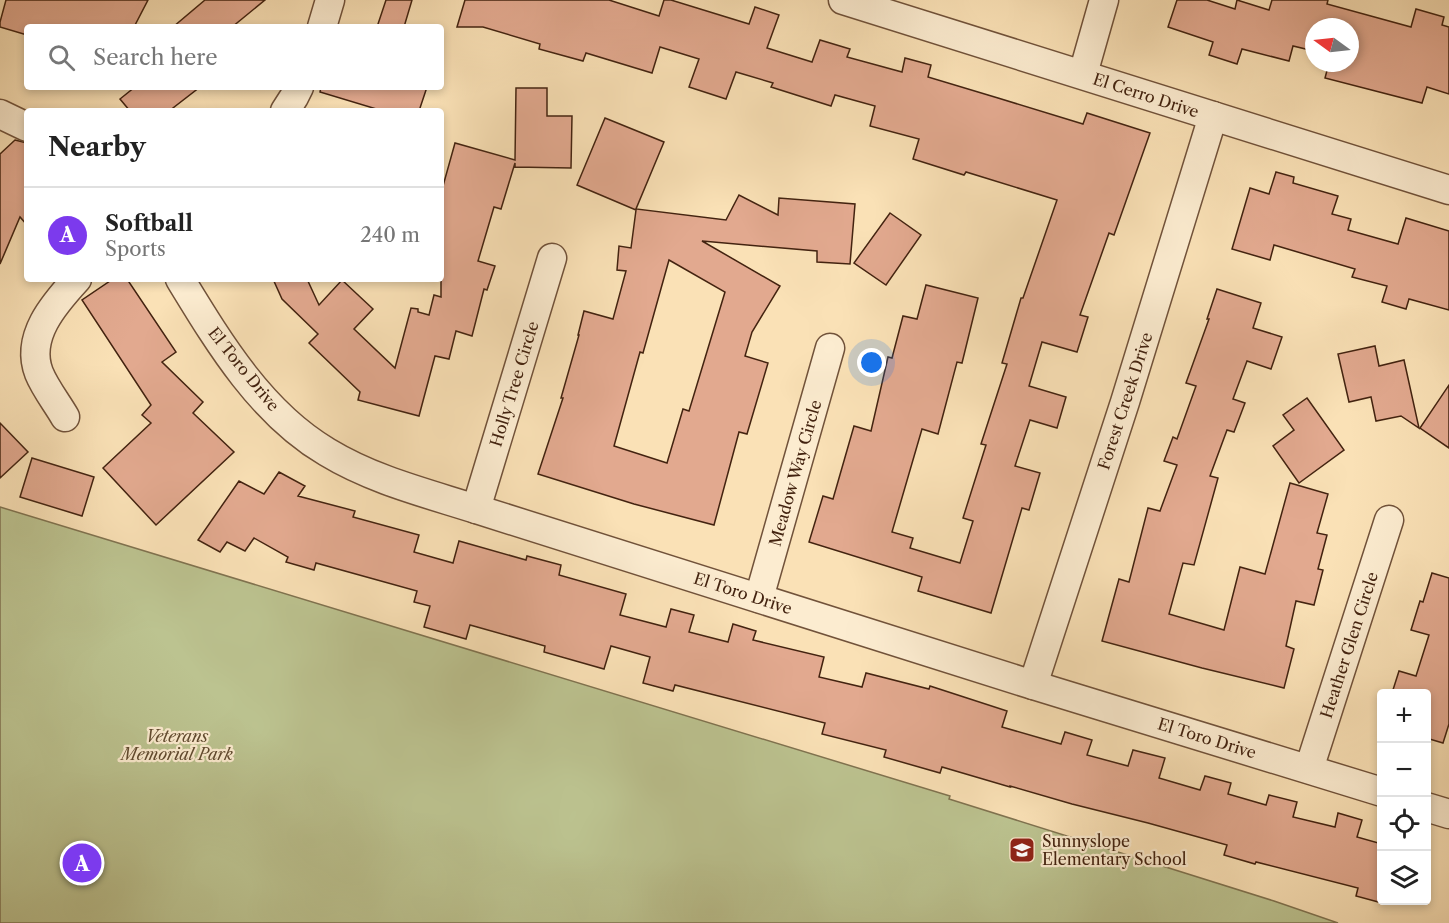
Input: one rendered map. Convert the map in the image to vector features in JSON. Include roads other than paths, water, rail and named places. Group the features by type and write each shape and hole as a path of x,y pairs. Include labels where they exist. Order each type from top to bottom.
{"street":[{"path":"323,24 330,0"},
{"name":"El Cerro Drive","path":"843,0 1449,190"},
{"path":"1083,74 1104,0"},
{"path":"287,108 298,90"},
{"path":"0,114 24,126"},
{"name":"Forest Creek Drive","path":"1033,685 1125,402 1213,116"},
{"name":"Holly Tree Circle","path":"476,509 552,258"},
{"path":"65,417 40,375 35,354 36,343 45,319 74,282"},
{"name":"El Toro Drive","path":"182,282 209,327 261,396 294,429 326,452 357,468 476,509 1033,685 1377,790"},
{"name":"Meadow Way Circle","path":"759,598 830,348"},
{"name":"Heather Glen Circle","path":"1310,769 1389,520"},
{"path":"1431,809 1449,814"}],"place":[{"name":"Sunnyslope Elementary School","path":"1022,850"},
{"name":"Softball","path":"82,863"}],"park label":[{"name":"Veterans Memorial Park","path":"177,745"}]}
